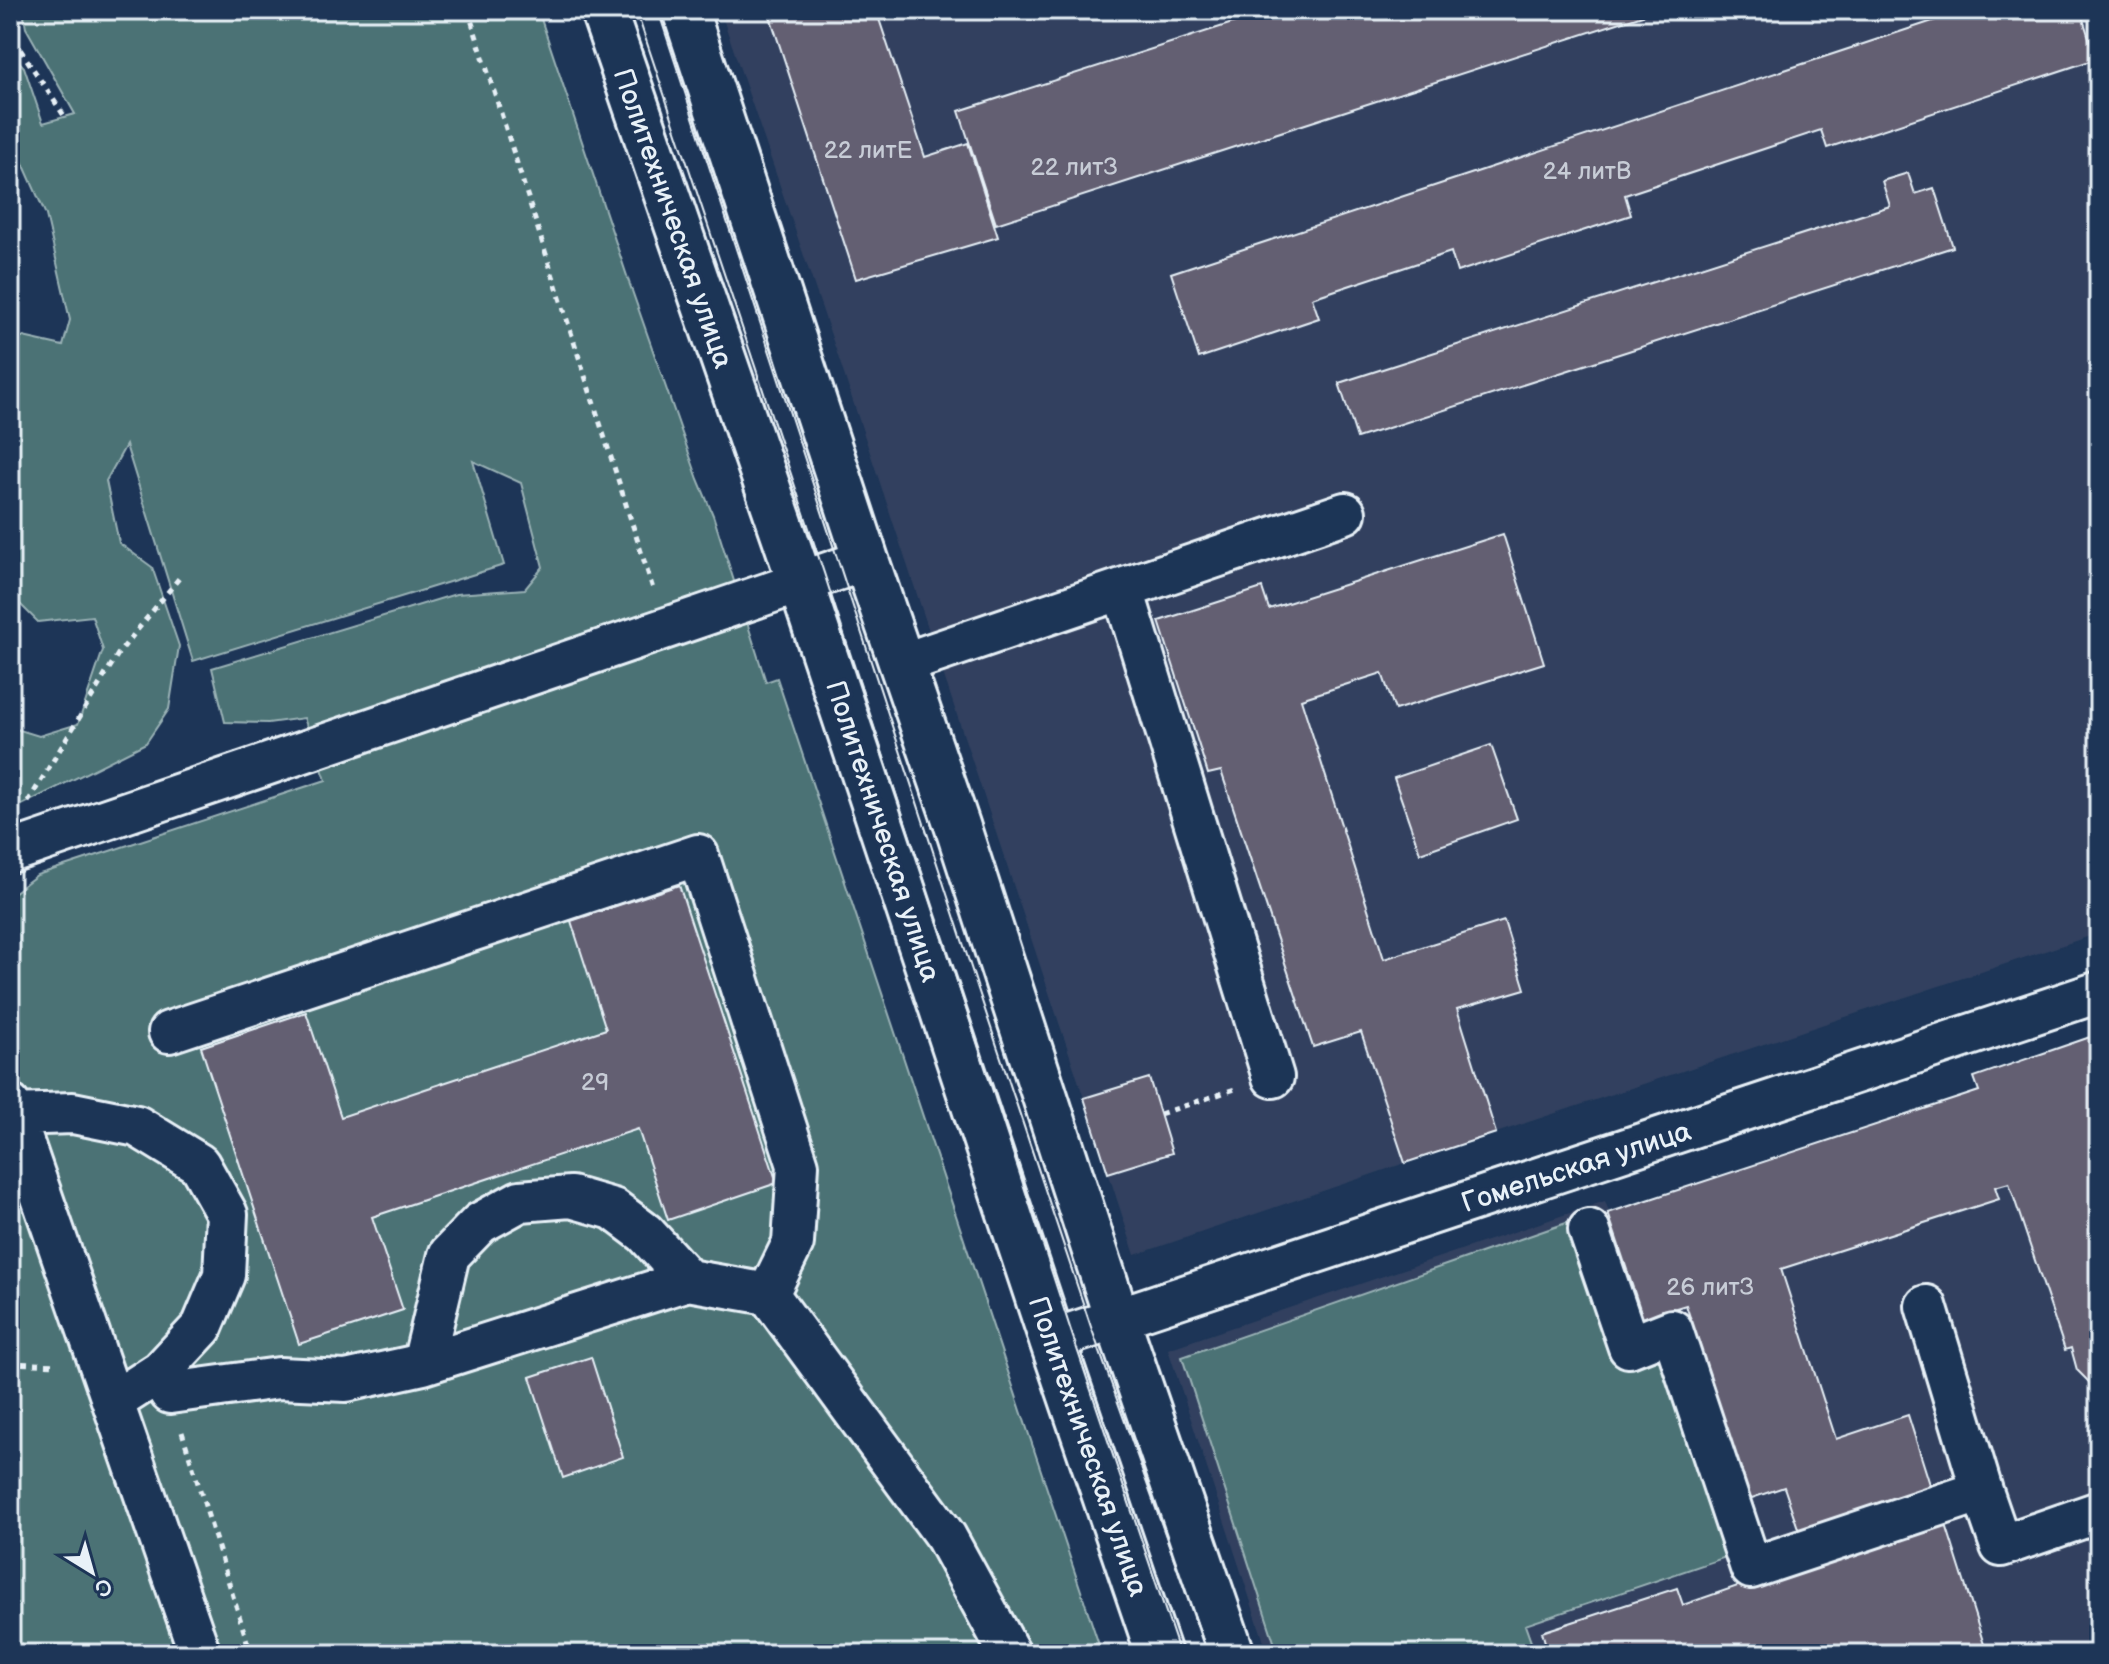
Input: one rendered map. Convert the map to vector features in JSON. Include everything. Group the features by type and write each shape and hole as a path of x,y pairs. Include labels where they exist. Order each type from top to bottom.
{"main road":[{"name":"Политехническая улица","path":"603,10 800,581 1159,1654"},
{"path":"685,10 866,560 957,825 1117,1319 1232,1654"}],"street":[{"path":"902,664 1345,513"},
{"path":"10,852 866,560"},
{"path":"1123,590 1273,1077"},
{"path":"169,1032 698,855 798,1165 793,1243 768,1294"},
{"name":"Гомельская улица","path":"1052,1340 2099,992"},
{"path":"113,1402 161,1371 202,1327 224,1275 227,1214 199,1164 137,1126 73,1113 12,1110 200,1654"},
{"path":"423,1364 449,1255 480,1223 520,1201 571,1197 613,1209 645,1233 688,1280"},
{"path":"1589,1230 1629,1347 1672,1330 1751,1568 1982,1491"},
{"path":"170,1393 279,1378 346,1381 423,1364 688,1280 768,1294 946,1537 1010,1654"},
{"path":"1926,1306 2001,1546 2099,1512"}],"path":[{"path":"468,10 666,629"},
{"path":"10,28 16,43 65,117"},
{"path":"10,67 16,43"},
{"path":"23,810 118,654 180,577"},
{"path":"170,1393 251,1654"}],"shaded area":[{"path":"720,10 2099,10 2099,933 1135,1255 831,335"},
{"path":"2099,1034 2099,1654 1268,1654 1168,1349 1605,1201 1609,1212 1978,1091 1974,1077"}],"green space":[{"path":"23,10 538,10 630,285 713,515 766,682 777,678 1102,1654 10,1654 10,909 13,893 37,875 326,780 304,718 268,723 225,722 212,668 456,594 525,589 543,567 521,483 473,461 504,565 193,661 126,445 106,481 119,543 152,567 179,646 169,709 146,743 10,811 10,727 39,736 78,724 103,650 92,616 38,622 10,594 10,334 63,346 70,320 46,215 10,134 10,52 24,67 43,123 75,114 26,28"},
{"path":"1572,1221 1661,1350 1732,1555 1525,1625 1531,1642 1497,1654 1278,1654 1182,1357"}],"building":[{"path":"768,10 876,10 925,157 968,143 998,237 856,279"},
{"path":"1273,10 1658,10 996,224 959,111"},
{"path":"1966,10 2080,10 2096,59 1827,148 1821,130 1625,195 1631,215 1457,272 1451,252 1312,298 1319,318 1199,358 1171,273"},
{"path":"1908,173 1915,194 1934,188 1953,247 1357,438 1339,383 1890,206 1882,181"},
{"path":"1503,534 1544,663 1395,710 1382,673 1301,699 1384,959 1504,921 1525,989 1457,1009 1496,1133 1405,1163 1361,1032 1313,1047 1221,771 1208,774 1159,621 1262,588 1269,609"},
{"path":"1491,745 1517,819 1420,853 1394,778"},
{"path":"679,885 777,1183 668,1220 638,1129 372,1217 403,1310 299,1344 201,1047 306,1012 341,1117 606,1029 571,921"},
{"path":"2099,1034 2099,1387 2092,1385 2077,1370 2071,1348 2065,1350 2009,1183 1995,1187 1999,1199 1781,1269 1836,1439 1908,1415 1933,1494 1801,1537 1784,1487 1749,1499 1686,1305 1643,1318 1608,1213 1979,1091 1974,1077"},
{"path":"1149,1078 1172,1153 1108,1173 1084,1098"},
{"path":"591,1357 623,1457 563,1478 530,1377"},
{"path":"1943,1515 1987,1654 1541,1654 1548,1652 1542,1632 1677,1588 1683,1605"}],"tram line":[{"path":"636,10 1180,1654"},
{"path":"658,10 1091,1327 1208,1654"}]}
